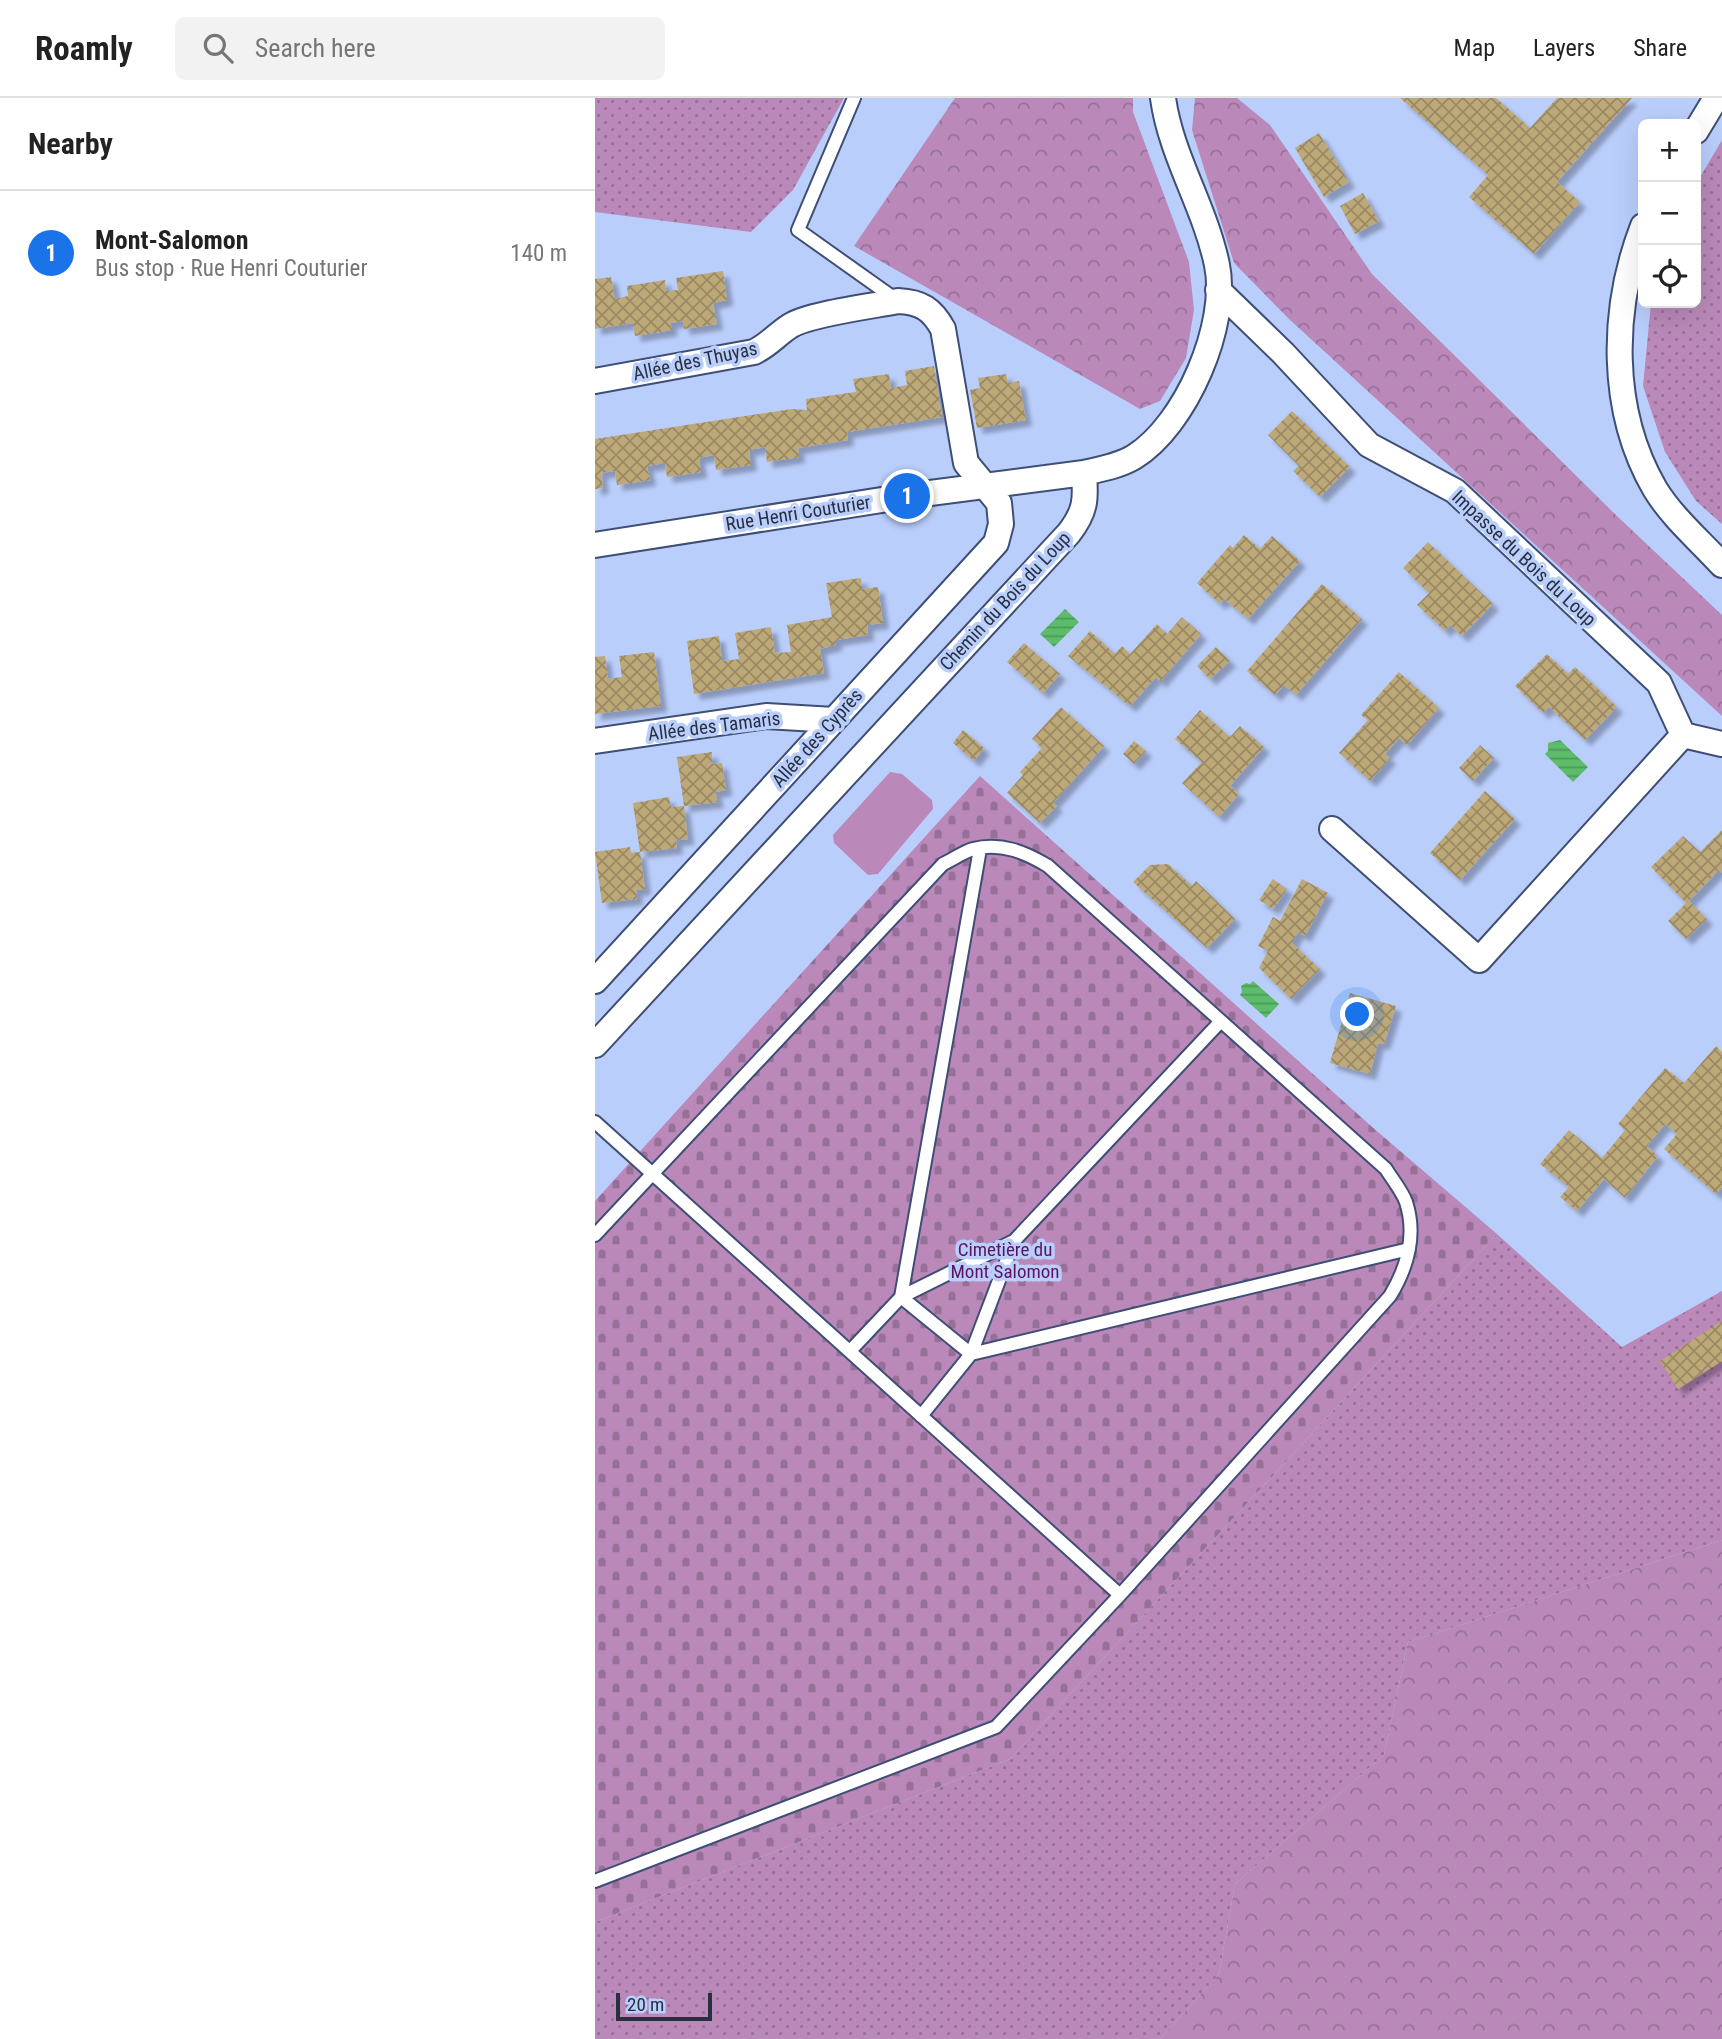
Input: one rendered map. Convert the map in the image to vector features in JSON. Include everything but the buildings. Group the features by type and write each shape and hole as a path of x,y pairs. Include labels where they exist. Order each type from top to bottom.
{"street":[{"path":"1084,473 1112,467 1135,457 1170,424 1187,400 1213,331 1218,290 1217,266 1202,215 1165,118 1163,98"},
{"path":"1701,123 1716,98"},
{"path":"1638,242 1627,278 1619,346 1625,410 1638,452 1656,490 1722,565"},
{"name":"Impasse du Bois du Loup","path":"1218,290 1283,353 1369,445 1455,491 1659,683 1683,735"},
{"name":"Allée des Thuyas","path":"595,381 754,352 771,343 790,326 805,320 898,301 911,302 926,306 943,329 966,463 985,485"},
{"name":"Rue Henri Couturier","path":"595,545 985,485 1084,473"},
{"name":"Chemin du Bois du Loup","path":"595,1045 1069,533 1080,519 1085,506 1084,473"},
{"name":"Allée des Cyprès","path":"595,981 996,543 1000,534 1001,512 999,503 985,485"},
{"name":"Allée des Tamaris","path":"595,741 766,716 834,720"},
{"path":"1332,829 1479,960 1683,735 1722,744"}],"lane":[{"path":"854,98 798,230 898,301"},
{"path":"595,1235 943,864 973,849 1021,850 1048,866 1386,1169 1406,1201 1410,1233 1403,1274 1390,1296 1120,1595 996,1727 595,1881"},
{"path":"901,1297 980,849"},
{"path":"850,1351 901,1297 1014,1241 1221,1021"},
{"path":"595,1122 1120,1595"},
{"path":"921,1416 971,1354 1014,1241"},
{"path":"971,1354 1409,1249"},
{"path":"901,1297 971,1354"}],"green space":[{"path":"595,98 844,98 793,190 751,232 595,212"},
{"path":"955,98 1133,98 1133,112 1189,262 1194,310 1186,358 1160,401 1140,409 854,246"},
{"path":"1195,98 1237,98 1270,125 1372,274 1618,517 1722,615 1722,716 1289,319 1234,263 1192,130"},
{"path":"1722,140 1722,524 1696,501 1665,452 1643,386 1651,308 1701,308 1701,176"},
{"path":"890,772 902,774 932,800 933,809 878,874 868,875 834,843 833,835"},
{"name":"Cimetière du Mont Salomon","path":"980,776 1371,1126 1497,1234 1010,1759 595,1922 595,1201"},
{"path":"1497,1234 1622,1347 1722,1291 1722,1540 1408,1642 1384,1755 1235,1884 1219,1974 1160,2039 595,2039 595,1922 1010,1759"},
{"path":"1722,1540 1722,2039 1160,2039 1219,1974 1235,1884 1384,1755 1408,1642"}],"shaded area":[{"path":"1065,609 1079,622 1054,647 1040,634"},
{"path":"1560,740 1588,767 1573,782 1545,754 1548,751 1548,743"},
{"path":"1253,981 1279,1004 1266,1018 1240,995 1241,986"}],"place":[{"name":"Mont-Salomon","path":"907,496"}]}
